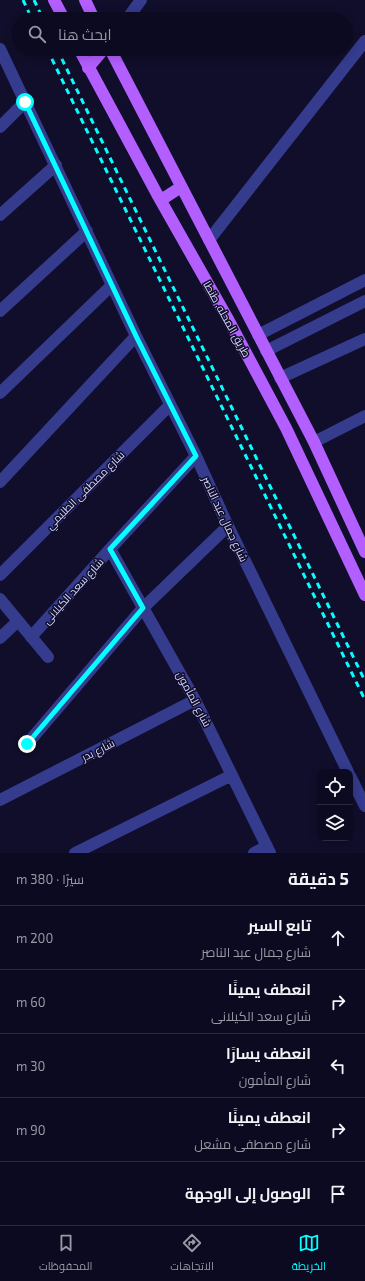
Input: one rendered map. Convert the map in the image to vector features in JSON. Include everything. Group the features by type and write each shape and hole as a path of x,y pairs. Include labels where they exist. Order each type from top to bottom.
{"main road":[{"path":"54,0 60,12"},
{"path":"85,0 91,12"},
{"name":"طريق المحله, طنطا","path":"82,56 160,200 229,321 286,428 365,595"},
{"path":"88,68 98,56"},
{"name":"طريق المحله, طنطا","path":"114,56 314,442 365,552"},
{"path":"160,200 181,187"}],"street":[{"path":"132,12 141,0"},
{"path":"208,240 365,41"},
{"name":"شارع جمال عبد الناصر","path":"0,49 136,336 196,456 228,526 347,769"},
{"path":"0,127 25,102"},
{"path":"0,215 56,165"},
{"path":"0,311 87,231"},
{"path":"258,335 365,280"},
{"path":"0,393 112,285"},
{"path":"266,351 365,302"},
{"path":"0,482 136,336"},
{"path":"280,378 365,339"},
{"name":"شارع مصطفى الطليمي","path":"0,575 170,405"},
{"path":"314,442 365,416"},
{"name":"شارع سعد الكيلانى","path":"31,637 196,456"},
{"path":"27,744 143,608 228,526"},
{"name":"شارع المأمون","path":"110,549 196,700 269,850"},
{"path":"0,599 48,657"},
{"path":"0,638 18,621"},
{"name":"شارع بدر","path":"0,800 196,700"},
{"path":"75,853 232,775"},
{"path":"353,782 365,806"},
{"path":"254,853 269,850"}],"railway":[{"path":"23,0 29,12"},
{"path":"34,0 40,12"},
{"path":"50,56 365,700"},
{"path":"60,56 365,681"}],"route":[{"path":"25,102 136,336 196,456 110,549 143,608 27,744"}]}
